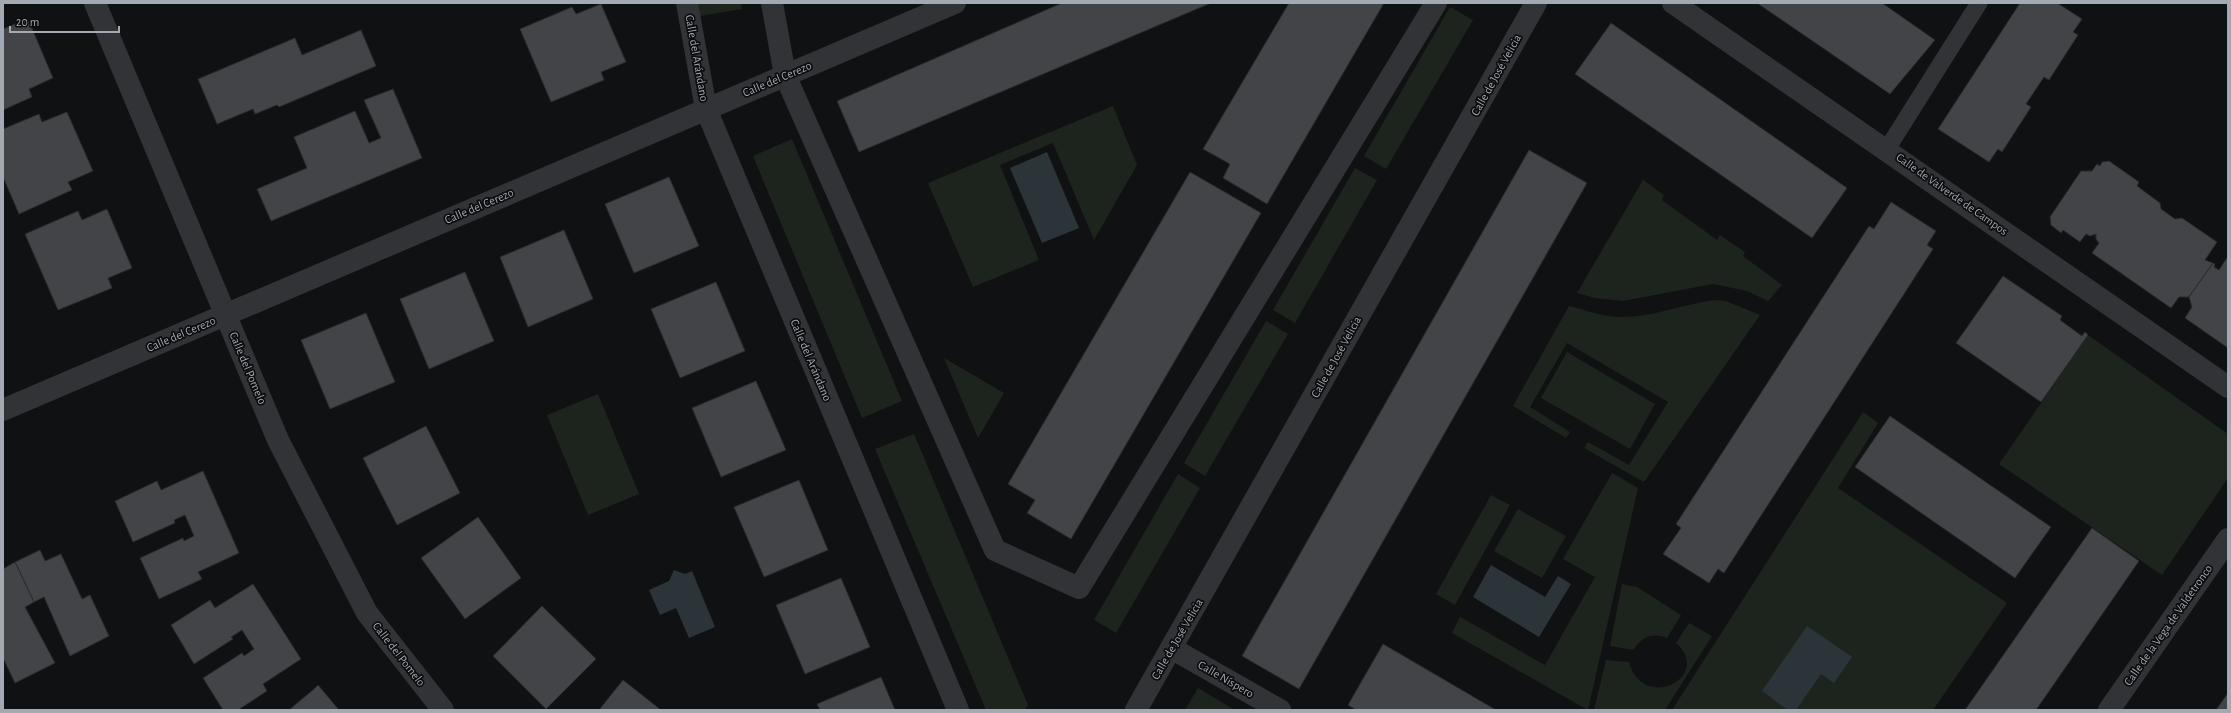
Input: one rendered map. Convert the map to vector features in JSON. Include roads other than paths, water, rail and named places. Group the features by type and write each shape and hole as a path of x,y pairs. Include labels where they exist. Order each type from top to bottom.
{"street":[{"name":"Calle del Pomelo","path":"95,3 278,440 367,613 444,710"},
{"name":"Calle del Arándano","path":"687,3 706,109 958,710"},
{"path":"772,3 785,76 995,550 1080,588 1436,3"},
{"name":"Calle del Cerezo","path":"3,410 955,3"},
{"name":"Calle de José Velicia","path":"1136,710 1536,3"},
{"name":"Calle de Valverde de Campos","path":"1673,3 1887,149 2228,387"},
{"name":"Calle de la Vega de Valdetronco","path":"2108,710 2228,539"},
{"name":"Calle Níspero","path":"1172,648 1280,710"}],"lane":[{"path":"1887,149 1979,3"}]}
